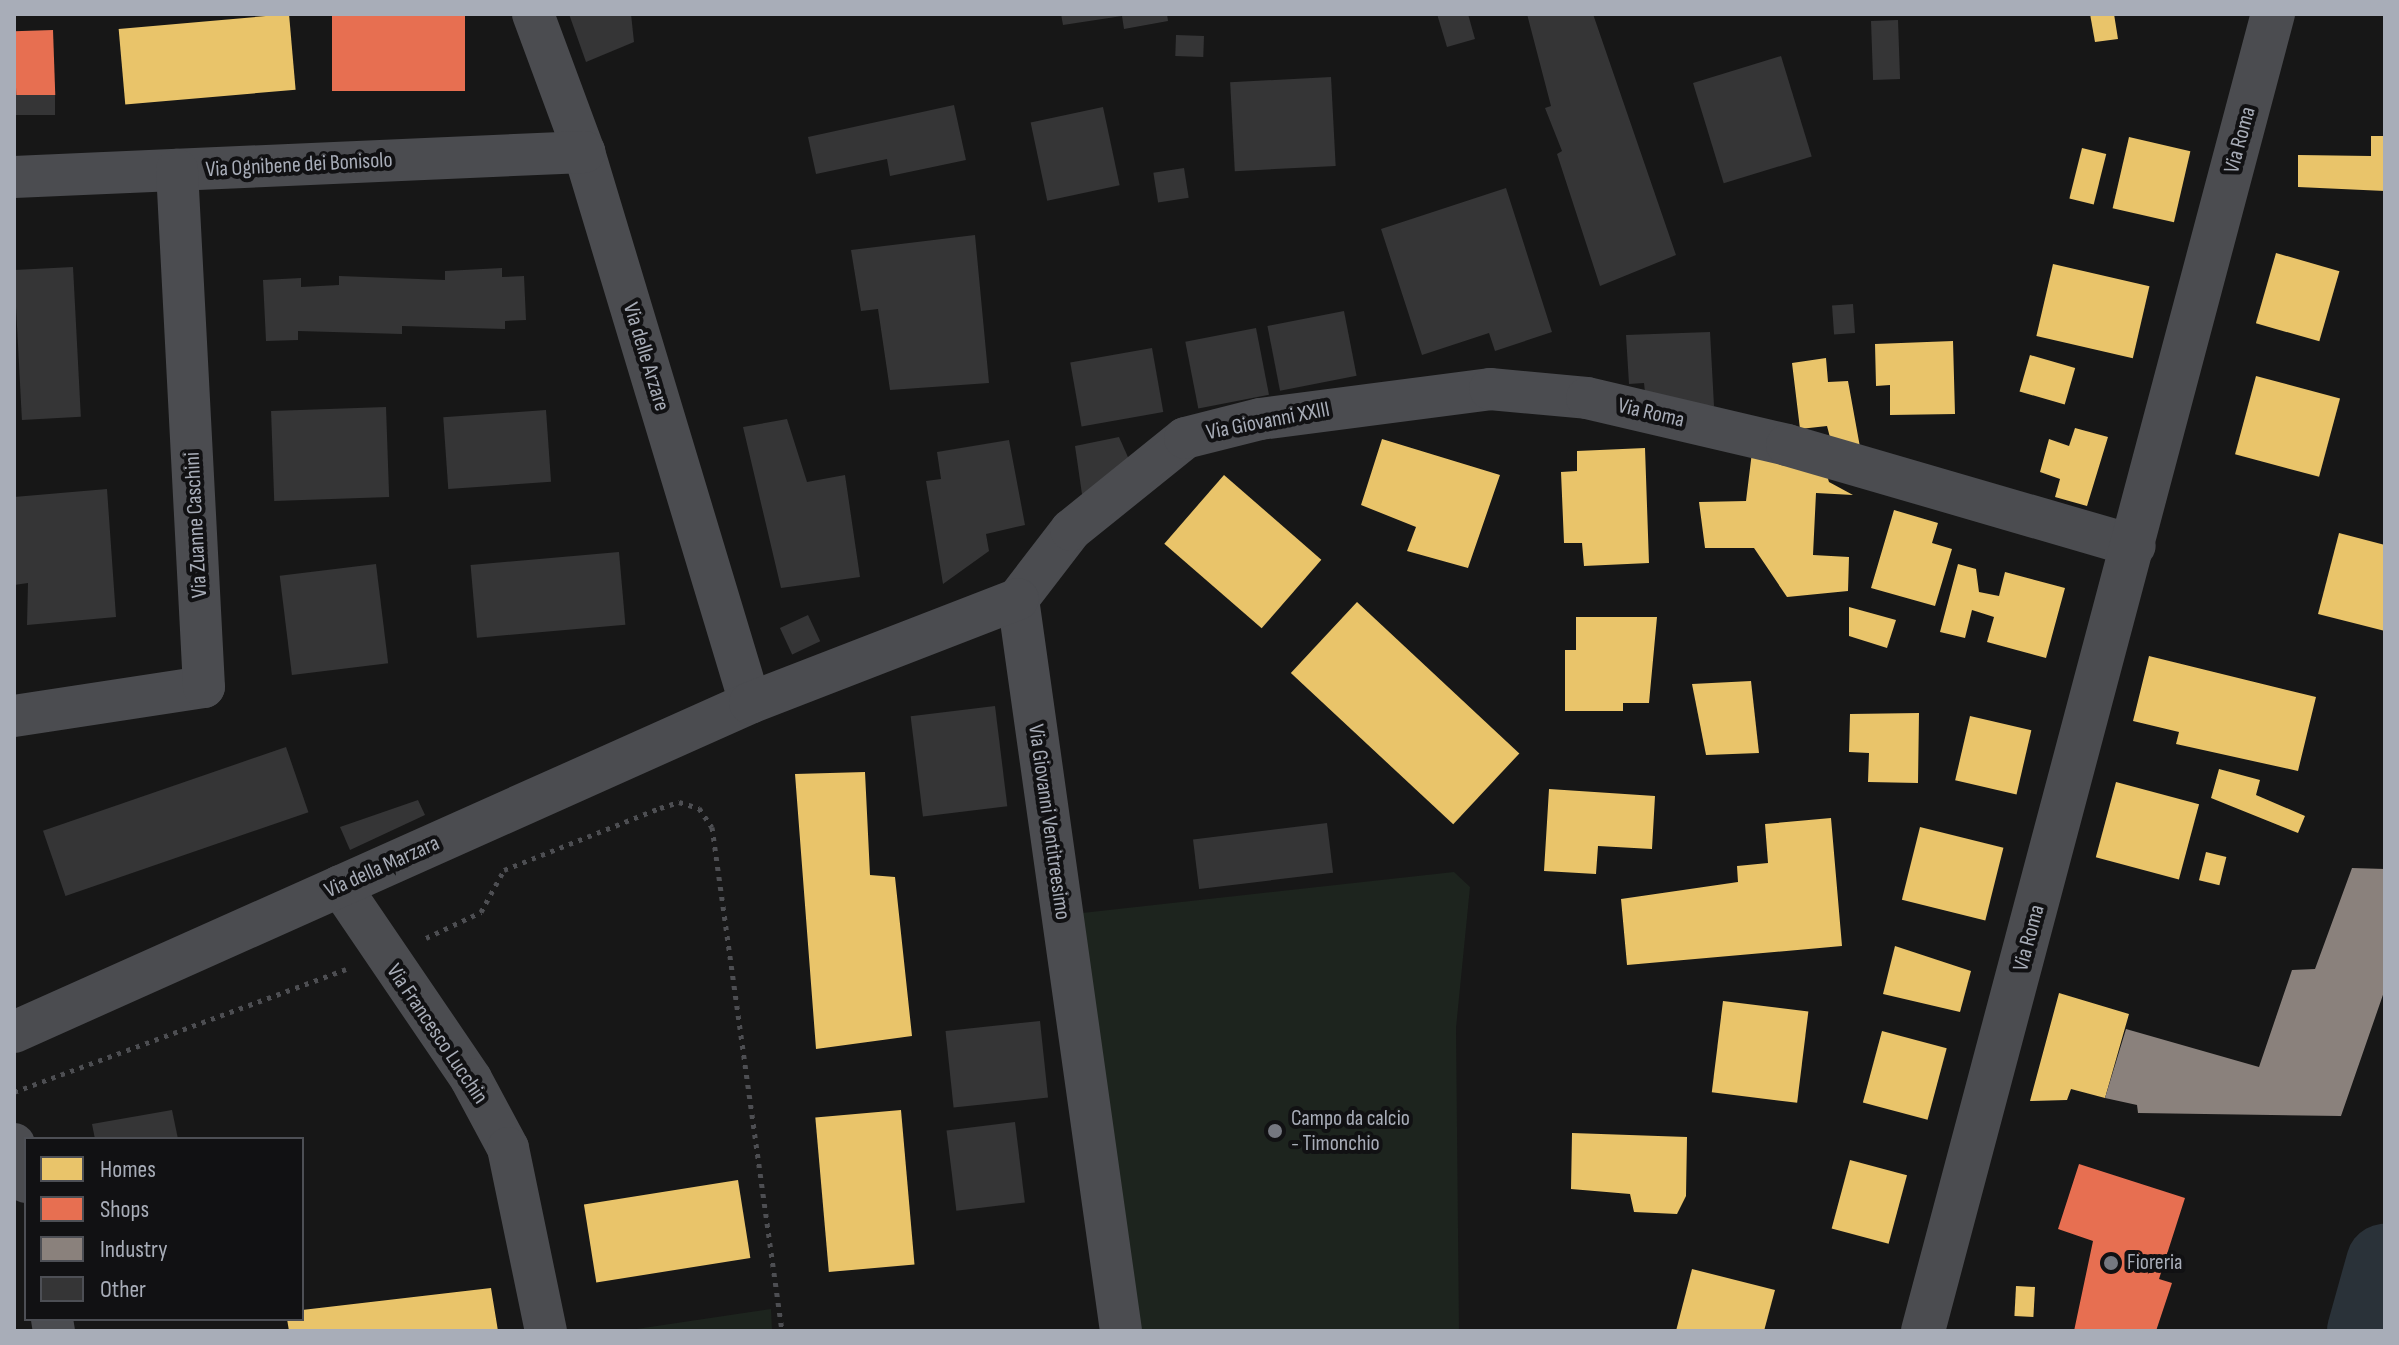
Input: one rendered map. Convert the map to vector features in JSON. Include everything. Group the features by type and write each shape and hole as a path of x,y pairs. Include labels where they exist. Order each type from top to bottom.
{"street":[{"name":"Via delle Arzare","path":"533,14 584,152 750,703"},
{"name":"Via Roma","path":"1923,1331 2135,546 2273,14"},
{"name":"Via Ognibene dei Bonisolo","path":"14,177 584,152"},
{"name":"Via Zuanne Caschini","path":"14,716 204,687 177,170"},
{"name":"Via Roma","path":"1536,392 1787,445 2135,546"},
{"name":"Via Giovanni XXIII","path":"1018,599 1071,530 1185,438 1390,400 1536,392"},
{"path":"750,703 1018,599"},
{"name":"Via Giovanni Ventitreesimo","path":"1018,599 1121,1331"},
{"name":"Via della Marzara","path":"14,1032 750,703"},
{"name":"Via Francesco Lucchin","path":"340,886 471,1079 508,1148 546,1331"},
{"path":"14,1144 24,1176"}],"path":[{"path":"411,943 481,912 504,870 660,808 679,802 699,808 712,827 782,1331"},
{"path":"14,1092 356,965"}],"shaded area":[{"name":"Campo da calcio - Timonchio","path":"1454,872 1470,887 1456,1028 1459,1331 1140,1331 1082,913"},
{"path":"771,1309 772,1331 623,1331"}],"building: Homes":[{"path":"289,14 296,90 125,105 119,29"},
{"path":"2090,14 2114,14 2118,39 2095,42"},
{"path":"2371,136 2385,136 2385,191 2298,187 2298,155 2371,156"},
{"path":"2129,137 2190,151 2174,222 2113,208"},
{"path":"2082,148 2106,154 2094,205 2069,198"},
{"path":"2276,253 2339,271 2319,341 2256,323"},
{"path":"2053,264 2149,286 2133,358 2036,336"},
{"path":"1953,341 1955,414 1890,415 1890,385 1876,386 1875,344"},
{"path":"2030,355 2075,368 2065,404 2020,392"},
{"path":"1826,358 1828,382 1848,381 1860,447 1832,445 1827,426 1800,429 1792,363"},
{"path":"2256,376 2340,399 2319,477 2235,454"},
{"path":"2075,428 2108,437 2087,506 2055,497 2060,479 2040,472 2049,439 2069,446"},
{"path":"1382,439 1500,475 1468,568 1407,551 1416,527 1361,505"},
{"path":"1645,448 1649,563 1584,566 1582,543 1564,543 1561,472 1577,471 1577,451"},
{"path":"1752,452 1825,469 1829,482 1853,495 1816,493 1813,555 1849,557 1848,591 1787,597 1754,548 1705,548 1699,502 1746,501"},
{"path":"1224,475 1321,560 1262,628 1164,544"},
{"path":"1894,510 1938,523 1932,543 1952,549 1935,606 1871,588"},
{"path":"2339,533 2385,545 2385,631 2318,614"},
{"path":"1958,564 1976,569 1979,592 1999,596 2005,572 2065,588 2046,658 1987,642 1994,617 1972,610 1965,638 1940,632"},
{"path":"1357,602 1519,753 1453,824 1291,673"},
{"path":"1849,607 1896,620 1887,648 1849,636"},
{"path":"1576,617 1657,617 1649,703 1623,703 1623,711 1565,711 1565,650 1576,650"},
{"path":"2149,656 2316,697 2298,771 2176,744 2179,732 2133,721"},
{"path":"1751,681 1759,753 1706,755 1692,684"},
{"path":"1919,713 1918,783 1868,782 1869,753 1849,752 1850,714"},
{"path":"1970,716 2031,730 2017,794 1955,780"},
{"path":"2219,769 2260,780 2256,795 2305,816 2298,833 2211,798"},
{"path":"865,772 870,875 895,877 912,1036 816,1049 795,774"},
{"path":"2116,782 2199,804 2179,880 2096,857"},
{"path":"1549,789 1655,796 1652,849 1598,846 1596,874 1544,871"},
{"path":"1831,818 1842,946 1627,965 1621,899 1738,882 1737,866 1768,863 1765,824"},
{"path":"1920,827 2003,848 1985,921 1902,900"},
{"path":"2206,852 2226,857 2219,885 2199,880"},
{"path":"1895,946 1971,971 1960,1012 1883,994"},
{"path":"2059,993 2129,1014 2105,1098 2071,1089 2067,1100 2030,1101"},
{"path":"1723,1001 1808,1011 1797,1103 1712,1092"},
{"path":"1882,1031 1947,1048 1928,1120 1863,1102"},
{"path":"901,1110 915,1264 829,1272 815,1117"},
{"path":"1572,1133 1687,1137 1686,1196 1677,1214 1634,1212 1630,1194 1571,1189"},
{"path":"1850,1160 1907,1175 1889,1244 1832,1229"},
{"path":"738,1180 750,1258 596,1282 584,1204"},
{"path":"1692,1269 1775,1290 1764,1331 1676,1331"},
{"path":"2016,1286 2035,1287 2033,1317 2014,1316"},
{"path":"491,1288 498,1331 289,1331 287,1321 304,1321 304,1310"}],"building: Shops":[{"path":"332,14 465,14 465,91 332,91"},
{"path":"53,30 55,95 16,96 14,31"},
{"path":"2079,1164 2185,1198 2159,1279 2172,1283 2156,1331 2074,1331 2093,1241 2058,1229"}],"building: Industry":[{"path":"2352,868 2385,869 2385,989 2341,1116 2138,1113 2137,1105 2105,1098 2126,1029 2259,1067 2292,970 2315,969"}],"building: Other":[{"path":"569,14 631,14 634,42 586,62"},
{"path":"1061,14 1167,14 1168,21 1124,29 1122,16 1063,25"},
{"path":"1437,14 1468,14 1475,39 1447,47"},
{"path":"1527,14 1593,14 1676,255 1600,286 1557,154 1562,151 1545,108 1551,106"},
{"path":"1898,20 1900,79 1873,80 1871,21"},
{"path":"1176,35 1204,36 1203,57 1175,56"},
{"path":"1781,56 1812,156 1724,183 1693,83"},
{"path":"1331,77 1336,166 1235,171 1230,82"},
{"path":"14,95 55,95 55,115 14,115"},
{"path":"954,105 966,160 890,176 887,159 816,174 808,137"},
{"path":"1103,107 1120,185 1047,201 1031,122"},
{"path":"1184,168 1189,198 1158,202 1153,173"},
{"path":"1506,188 1552,332 1495,351 1489,333 1422,355 1381,229"},
{"path":"975,235 989,383 890,390 878,309 861,311 851,250"},
{"path":"73,267 81,417 22,420 14,270"},
{"path":"502,268 502,277 524,276 526,320 505,321 505,329 402,326 402,334 298,331 298,340 266,341 263,280 301,278 301,287 339,285 339,276 445,280 445,271"},
{"path":"1853,304 1855,333 1834,334 1832,305"},
{"path":"1344,311 1357,376 1280,391 1267,326"},
{"path":"1256,328 1269,395 1198,408 1185,342"},
{"path":"1710,332 1714,406 1646,402 1644,383 1629,384 1626,335"},
{"path":"1152,348 1163,412 1082,426 1070,362"},
{"path":"386,407 389,497 274,501 271,411"},
{"path":"546,410 551,482 448,489 443,417"},
{"path":"787,419 807,482 845,475 860,577 781,588 743,427"},
{"path":"1119,437 1131,464 1083,501 1075,446"},
{"path":"1009,440 1025,525 986,534 989,551 943,584 926,481 941,479 937,452"},
{"path":"107,489 116,617 27,625 28,583 14,585 14,497"},
{"path":"619,552 625,625 477,638 471,565"},
{"path":"376,564 388,663 292,675 280,576"},
{"path":"808,615 820,641 792,654 780,628"},
{"path":"995,706 1007,806 923,817 911,716"},
{"path":"286,747 308,812 65,896 43,831"},
{"path":"418,800 425,815 350,850 340,827"},
{"path":"1327,823 1333,873 1199,889 1193,839"},
{"path":"1040,1021 1048,1098 954,1108 946,1031"},
{"path":"172,1110 178,1137 95,1137 92,1124"},
{"path":"1015,1122 1025,1202 956,1211 947,1130"}],"waterway":[{"path":"2366,1331 2385,1263"}],"place":[{"name":"Campo da calcio - Timonchio","path":"1275,1131"},
{"name":"Fioreria","path":"2111,1263"}]}
